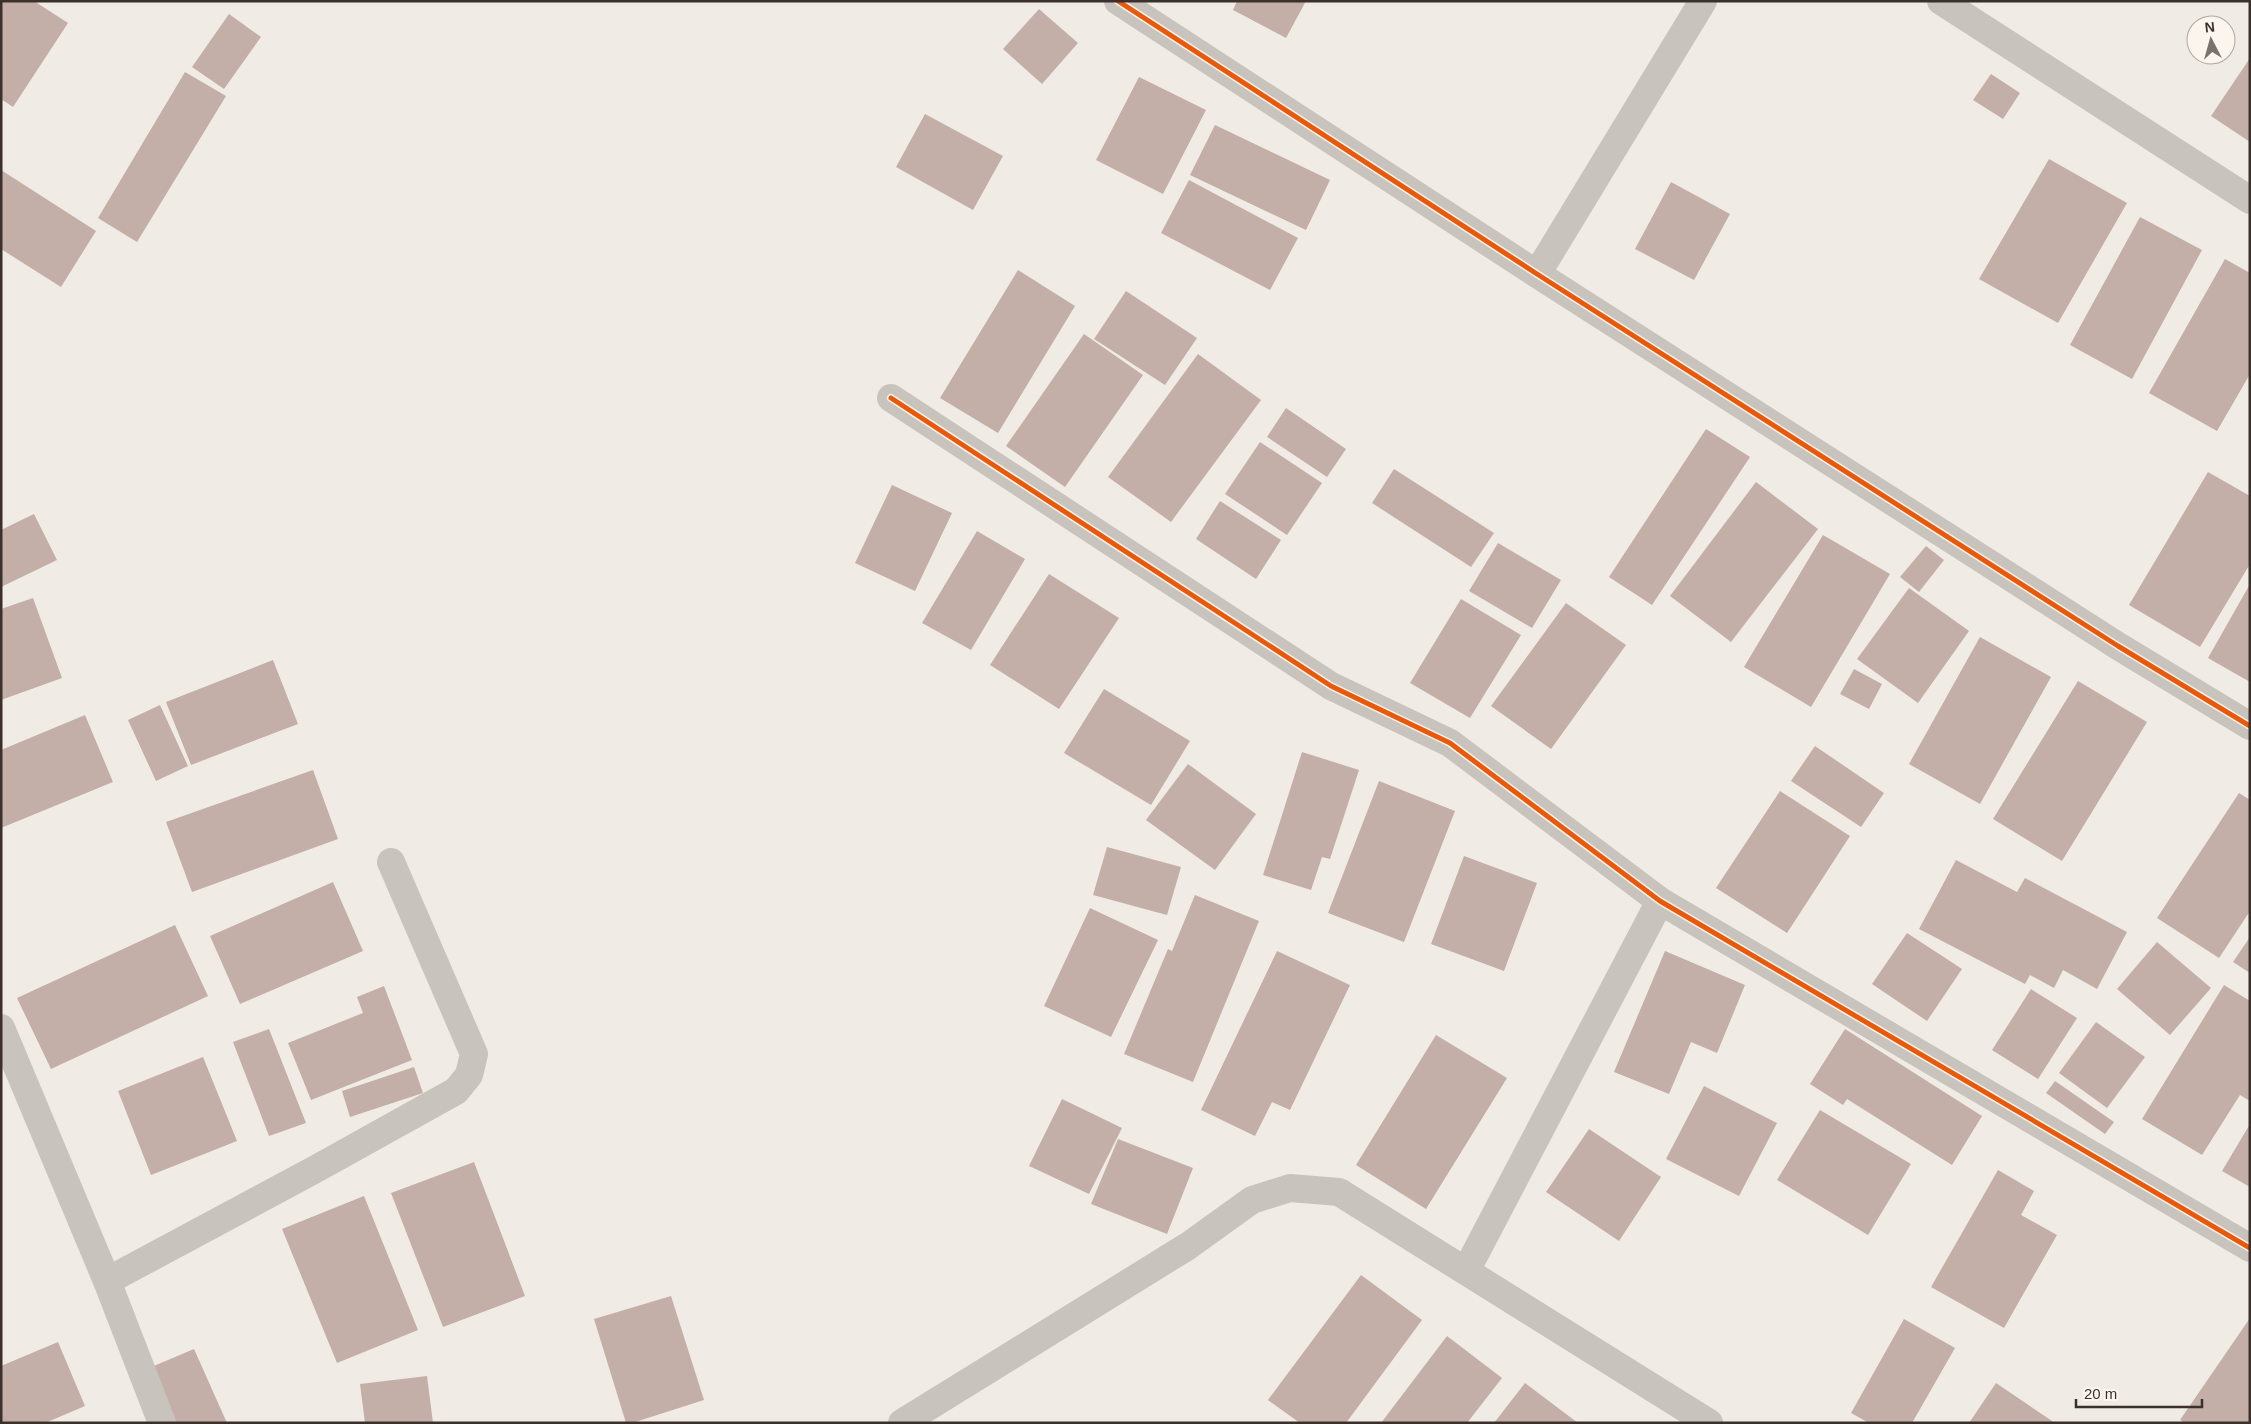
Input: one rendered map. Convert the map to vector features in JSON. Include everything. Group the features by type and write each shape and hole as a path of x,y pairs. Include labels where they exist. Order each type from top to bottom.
{"street":[{"path":"1118,1 1537,274 2118,646 2250,726"},
{"path":"1537,274 1703,1"},
{"path":"1941,1 2250,200"},
{"path":"891,398 1331,686 1450,743 1660,901 2250,1248"},
{"path":"107,1281 456,1091 470,1075 474,1054 391,862"},
{"path":"1466,1271 1660,901"},
{"path":"1,1028 107,1281 162,1423"},
{"path":"902,1423 1188,1246 1252,1200 1290,1188 1339,1192 1709,1423"}],"building":[{"path":"1,1 34,1 68,23 13,107 1,99"},
{"path":"1237,1 1306,1 1286,38 1233,10"},
{"path":"1039,9 1078,43 1042,84 1003,49"},
{"path":"229,14 261,37 224,89 192,67"},
{"path":"2250,58 2250,142 2211,116"},
{"path":"185,72 226,96 137,242 98,218"},
{"path":"1991,74 2020,93 2003,119 1973,100"},
{"path":"1139,77 1206,110 1163,194 1096,160"},
{"path":"925,114 1003,156 973,210 896,167"},
{"path":"1215,125 1330,180 1306,230 1190,175"},
{"path":"2049,159 2127,203 2058,323 1979,279"},
{"path":"1,170 96,231 61,287 1,249"},
{"path":"1189,180 1298,238 1270,290 1161,233"},
{"path":"1671,182 1730,214 1694,280 1635,249"},
{"path":"2140,217 2202,250 2132,379 2070,345"},
{"path":"2225,259 2250,273 2250,374 2217,431 2149,393"},
{"path":"1018,270 1075,306 998,433 940,398"},
{"path":"1126,291 1197,338 1165,385 1094,339"},
{"path":"1084,334 1143,375 1065,487 1006,446"},
{"path":"1198,354 1261,400 1171,522 1108,477"},
{"path":"1286,408 1346,449 1327,477 1267,437"},
{"path":"1706,429 1750,457 1652,605 1609,577"},
{"path":"1260,442 1322,483 1287,535 1225,494"},
{"path":"1394,469 1494,533 1471,567 1372,503"},
{"path":"2208,472 2250,496 2250,564 2200,647 2129,605"},
{"path":"1756,482 1818,529 1731,642 1670,596"},
{"path":"892,485 952,513 915,591 855,563"},
{"path":"1220,501 1281,540 1256,579 1196,539"},
{"path":"34,514 57,560 1,587 1,530"},
{"path":"977,531 1025,559 971,650 922,623"},
{"path":"1823,535 1890,574 1811,707 1744,667"},
{"path":"1498,543 1561,580 1532,628 1469,591"},
{"path":"1926,546 1944,560 1919,592 1900,577"},
{"path":"1049,574 1119,618 1059,709 990,665"},
{"path":"2250,584 2250,682 2208,658"},
{"path":"1909,588 1969,631 1918,703 1857,659"},
{"path":"33,598 62,678 1,700 1,609"},
{"path":"1461,599 1521,635 1470,718 1410,683"},
{"path":"1566,603 1626,645 1551,749 1491,706"},
{"path":"1980,637 2051,677 1980,804 1909,764"},
{"path":"273,660 298,724 191,765 166,702"},
{"path":"1854,669 1882,684 1869,709 1840,694"},
{"path":"2078,681 2147,722 2062,861 1993,819"},
{"path":"1104,689 1190,741 1151,805 1064,753"},
{"path":"160,705 188,766 156,781 128,720"},
{"path":"85,715 113,782 1,828 1,750"},
{"path":"1815,746 1884,793 1861,827 1791,781"},
{"path":"1302,752 1359,770 1330,859 1322,857 1311,890 1263,875"},
{"path":"1188,764 1256,814 1215,870 1146,820"},
{"path":"313,770 338,839 192,892 166,822"},
{"path":"1379,781 1455,811 1404,942 1328,913"},
{"path":"1780,791 1850,836 1787,933 1716,888"},
{"path":"2239,793 2250,800 2250,911 2219,958 2157,918"},
{"path":"1107,847 1181,867 1167,915 1093,895"},
{"path":"1464,856 1537,883 1504,971 1431,944"},
{"path":"1956,860 2017,892 2025,878 2127,932 2097,989 2063,970 2054,988 2030,975 2025,984 1919,929"},
{"path":"333,882 363,951 240,1004 210,936"},
{"path":"1195,895 1259,921 1193,1082 1124,1054 1168,949 1172,951"},
{"path":"1090,908 1158,940 1111,1037 1044,1006"},
{"path":"175,925 208,996 51,1069 17,998"},
{"path":"1907,933 1962,969 1927,1021 1872,984"},
{"path":"2250,937 2250,973 2233,962"},
{"path":"2157,942 2211,988 2170,1035 2117,989"},
{"path":"1277,951 1350,985 1290,1110 1272,1102 1255,1136 1201,1110"},
{"path":"1665,951 1745,985 1717,1053 1691,1042 1669,1094 1614,1072"},
{"path":"2224,985 2250,1001 2250,1101 2240,1095 2202,1155 2142,1119"},
{"path":"384,986 412,1060 311,1100 288,1043 363,1013 357,997"},
{"path":"2031,989 2077,1018 2038,1079 1992,1050"},
{"path":"2096,1022 2145,1057 2107,1108 2059,1073"},
{"path":"269,1029 306,1123 269,1136 233,1042"},
{"path":"1845,1029 1982,1116 1952,1165 1847,1099 1843,1105 1810,1084"},
{"path":"1436,1035 1507,1078 1426,1209 1356,1165"},
{"path":"203,1057 237,1141 151,1175 118,1091"},
{"path":"414,1067 423,1093 350,1117 342,1091"},
{"path":"2055,1081 2114,1122 2105,1134 2046,1093"},
{"path":"1704,1086 1777,1123 1739,1196 1666,1159"},
{"path":"1062,1099 1122,1128 1089,1194 1029,1166"},
{"path":"1820,1110 1911,1164 1868,1235 1777,1180"},
{"path":"2250,1124 2250,1187 2222,1171"},
{"path":"1589,1129 1661,1177 1619,1241 1546,1192"},
{"path":"1118,1139 1193,1168 1167,1234 1091,1204"},
{"path":"474,1162 525,1296 443,1327 391,1193"},
{"path":"1998,1170 2034,1191 2021,1215 2057,1235 2004,1328 1931,1287"},
{"path":"364,1196 418,1330 337,1363 282,1229"},
{"path":"1361,1275 1422,1320 1346,1423 1300,1423 1268,1400"},
{"path":"671,1296 704,1400 632,1423 626,1423 594,1319"},
{"path":"2250,1318 2250,1423 2185,1423 2180,1420"},
{"path":"1904,1319 1955,1348 1912,1423 1869,1423 1851,1413"},
{"path":"1447,1336 1502,1378 1467,1423 1381,1423"},
{"path":"58,1342 85,1406 45,1423 1,1423 1,1366"},
{"path":"194,1349 227,1423 173,1423 149,1368"},
{"path":"427,1376 433,1423 365,1423 360,1384"},
{"path":"1525,1383 1578,1423 1494,1423"},
{"path":"1996,1383 2055,1423 1969,1423"}],"cycle path":[{"path":"1118,1 1537,274 2118,646 2250,726"},
{"path":"891,398 1331,686 1450,743 1660,901 2250,1248"}]}
